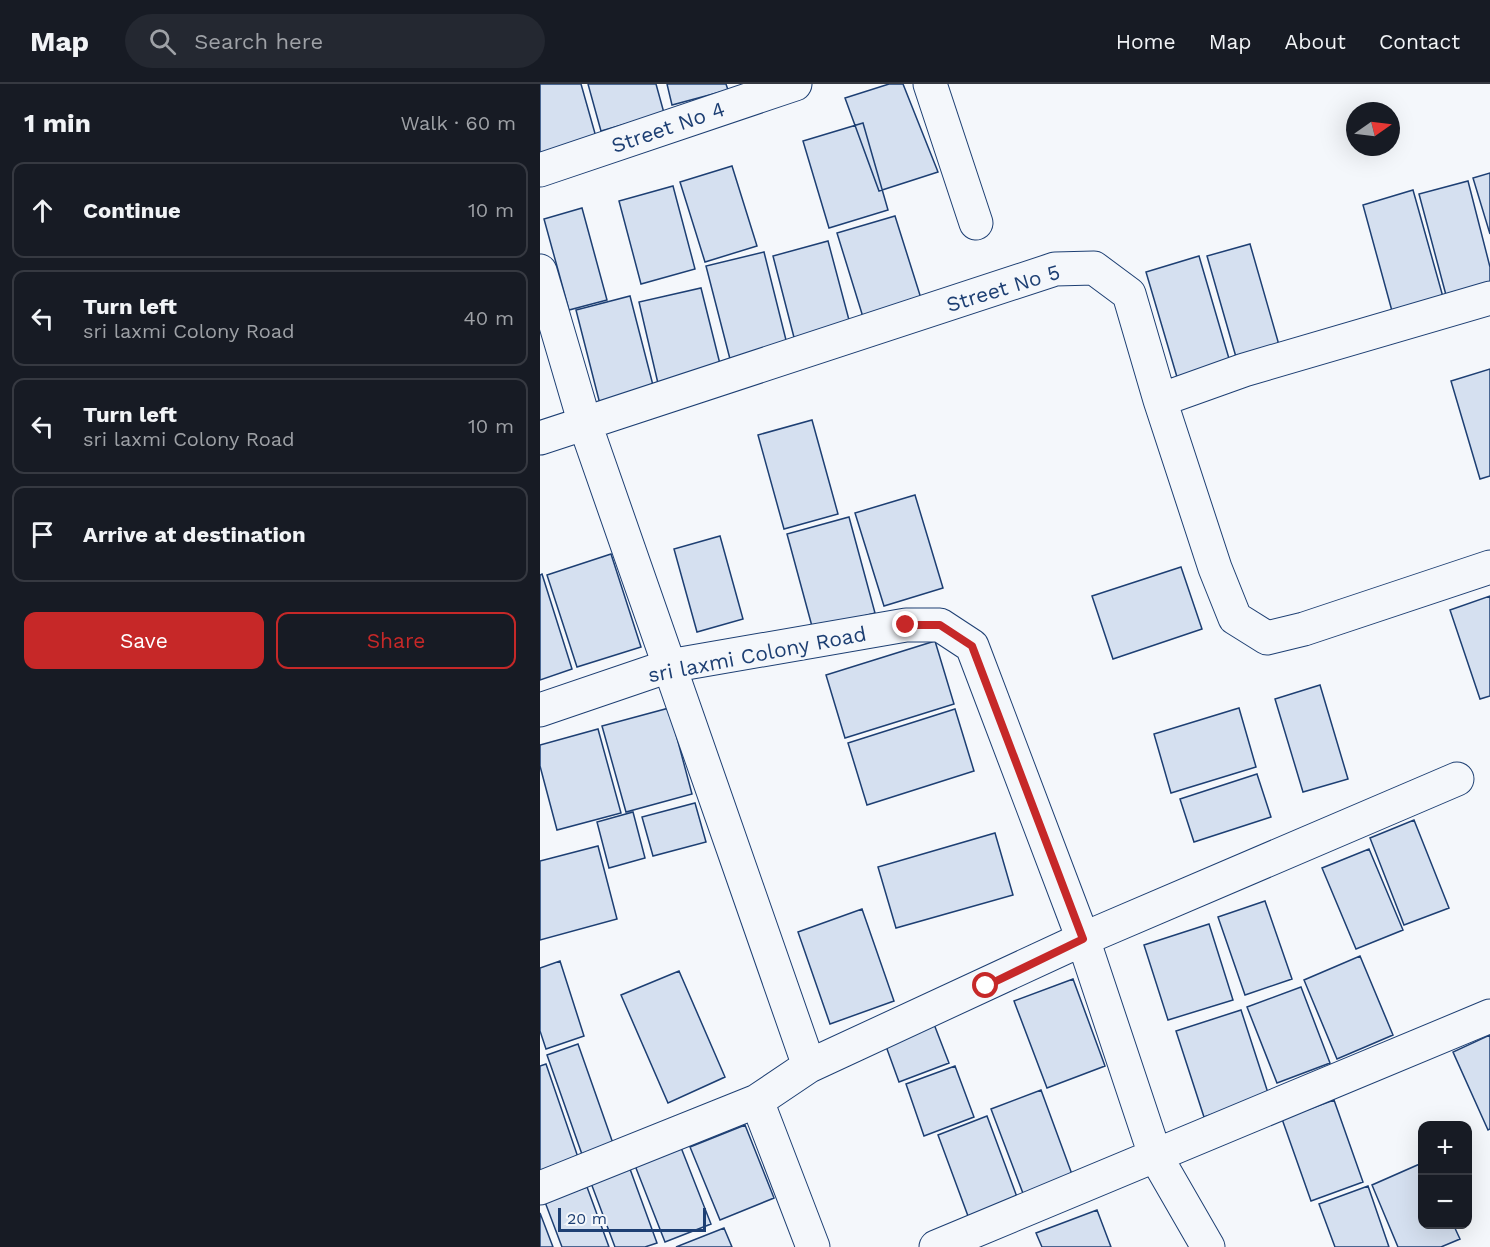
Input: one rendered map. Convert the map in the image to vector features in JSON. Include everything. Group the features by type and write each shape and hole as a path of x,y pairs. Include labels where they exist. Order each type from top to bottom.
{"street":[{"name":"Street No 4","path":"540,170 795,84"},
{"path":"930,84 976,223"},
{"name":"Street No 5","path":"540,438 1055,269 1094,268 1129,294 1160,400 1215,568 1235,618 1267,638 1304,629 1490,567"},
{"path":"540,271 585,424 809,1066"},
{"path":"1160,400 1244,370 1490,298"},
{"name":"sri laxmi Colony Road","path":"540,710 669,666 906,625 940,625 972,646 1083,939 1155,1155 1208,1247"},
{"path":"540,1188 757,1101 809,1066 1083,939 1457,779"},
{"path":"936,1247 1490,1016"},
{"path":"757,1101 813,1247"}],"building":[{"path":"540,84 581,84 596,137 540,153"},
{"path":"588,84 656,84 664,113 601,131"},
{"path":"667,84 726,84 728,90 672,105"},
{"path":"889,84 903,84 938,172 879,191 845,98"},
{"path":"863,123 888,210 829,228 803,141"},
{"path":"732,166 757,246 705,262 680,182"},
{"path":"1490,173 1490,234 1473,178"},
{"path":"1468,181 1490,267 1490,283 1446,295 1419,194"},
{"path":"673,186 695,269 641,284 619,201"},
{"path":"1413,190 1443,297 1392,311 1363,205"},
{"path":"582,208 607,300 569,310 544,219"},
{"path":"895,216 925,311 867,330 837,233"},
{"path":"828,241 853,335 797,349 773,256"},
{"path":"1250,244 1279,345 1236,357 1207,256"},
{"path":"764,252 787,344 730,359 706,266"},
{"path":"1199,256 1230,362 1177,377 1146,272"},
{"path":"701,288 723,376 660,392 639,302"},
{"path":"630,296 655,393 601,408 576,310"},
{"path":"1490,369 1490,476 1480,479 1451,381"},
{"path":"812,420 838,514 784,529 758,435"},
{"path":"915,495 943,588 884,606 855,513"},
{"path":"849,517 875,613 813,630 787,534"},
{"path":"720,536 743,619 697,632 674,549"},
{"path":"611,554 641,647 577,667 547,575"},
{"path":"1181,567 1202,629 1113,659 1092,596"},
{"path":"542,574 572,669 540,680 540,575"},
{"path":"1490,596 1490,696 1480,699 1450,610"},
{"path":"935,641 954,704 845,738 826,675"},
{"path":"1320,685 1348,779 1303,792 1275,699"},
{"path":"669,708 692,794 626,812 602,726"},
{"path":"1239,708 1256,767 1171,793 1154,734"},
{"path":"955,709 974,771 867,805 848,743"},
{"path":"598,729 621,813 557,830 540,766 540,745"},
{"path":"1257,774 1271,817 1194,842 1180,799"},
{"path":"695,803 706,842 653,856 642,817"},
{"path":"633,812 645,858 609,868 597,822"},
{"path":"1414,820 1449,908 1404,925 1370,838"},
{"path":"995,833 1013,895 896,928 878,867"},
{"path":"598,846 617,919 540,940 540,861"},
{"path":"1369,849 1403,930 1356,949 1322,868"},
{"path":"1265,901 1292,979 1245,995 1218,917"},
{"path":"862,909 894,1001 830,1024 798,932"},
{"path":"1209,924 1233,1000 1168,1020 1144,945"},
{"path":"1360,956 1393,1035 1337,1059 1304,980"},
{"path":"560,961 584,1036 546,1049 540,1031 540,968"},
{"path":"679,971 725,1077 668,1103 621,995"},
{"path":"1073,979 1105,1066 1047,1088 1014,1001"},
{"path":"1301,987 1330,1063 1277,1083 1247,1007"},
{"path":"1241,1010 1269,1096 1204,1117 1176,1031"},
{"path":"932,1019 949,1063 899,1082 883,1038"},
{"path":"1490,1035 1490,1129 1488,1130 1453,1052"},
{"path":"578,1044 615,1149 584,1160 547,1055"},
{"path":"546,1064 581,1166 540,1180 540,1066"},
{"path":"955,1066 974,1117 924,1136 906,1084"},
{"path":"1041,1090 1073,1177 1024,1196 991,1109"},
{"path":"1334,1100 1363,1182 1311,1201 1282,1119"},
{"path":"987,1116 1017,1197 968,1216 938,1135"},
{"path":"745,1125 774,1198 720,1220 690,1147"},
{"path":"680,1145 711,1224 665,1242 634,1163"},
{"path":"1418,1165 1418,1229 1455,1229 1460,1239 1441,1247 1398,1247 1372,1185"},
{"path":"630,1169 657,1243 645,1247 615,1247 591,1183"},
{"path":"1368,1186 1389,1247 1335,1247 1319,1204"},
{"path":"587,1187 609,1247 562,1247 545,1202"},
{"path":"1097,1210 1111,1247 1042,1247 1036,1233"},
{"path":"540,1213 553,1247 540,1247"},
{"path":"724,1228 732,1247 676,1247"}],"route":[{"path":"906,625 940,625 972,646 1083,939 986,986"}]}
